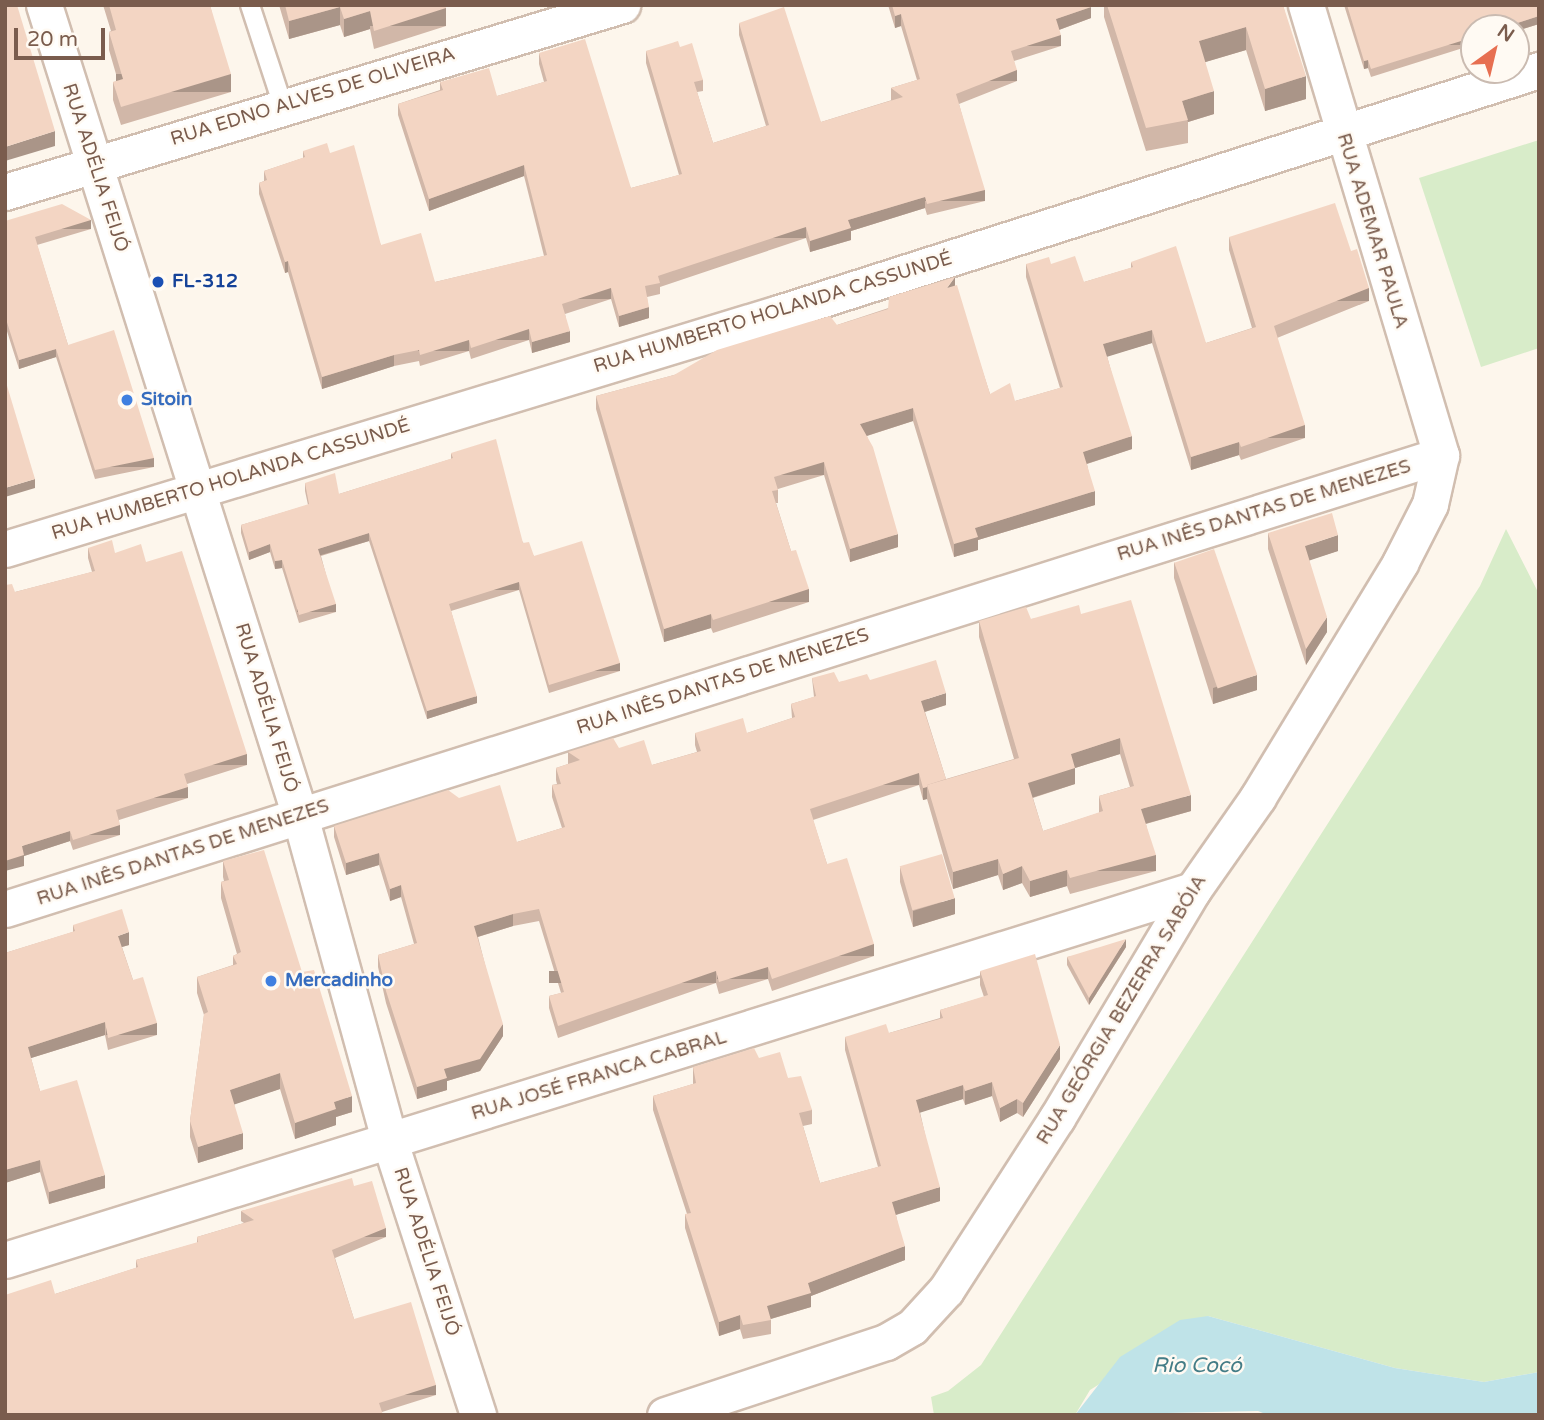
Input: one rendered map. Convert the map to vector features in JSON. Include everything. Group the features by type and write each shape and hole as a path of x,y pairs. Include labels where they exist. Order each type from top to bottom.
{"street":[{"name":"RUA ADÉLIA FEIJÓ","path":"44,5 300,816 390,1142 478,1415"},
{"name":"RUA EDNO ALVES DE OLIVEIRA","path":"5,192 622,5"},
{"name":"RUA ADEMAR PAULA","path":"1306,5 1342,133 1441,455"},
{"name":"RUA HUMBERTO HOLANDA CASSUNDÉ","path":"5,549 779,313 1539,70"},
{"name":"RUA INÊS DANTAS DE MENEZES","path":"5,909 1441,455"},
{"name":"RUA GEÓRGIA BEZERRA SABÓIA","path":"665,1415 886,1342 931,1308 1057,1118 1193,890 1258,797 1400,563 1430,504 1441,455"},
{"name":"RUA JOSÉ FRANCA CABRAL","path":"5,1260 1193,890"}],"lane":[{"path":"250,5 283,106"}],"green space":[{"path":"1539,140 1539,348 1481,367 1419,178"},
{"path":"1506,529 1539,594 1539,1372 1484,1382 1395,1368 1208,1316 1090,1390 1075,1415 934,1415 931,1397 948,1391 981,1365 1480,586"}],"water":[{"name":"Rio Cocó","path":"1208,1316 1395,1368 1484,1382 1539,1372 1539,1415 1268,1415 1258,1411 1075,1415 1120,1357 1180,1320"}],"building":[{"path":"5,5 17,5 55,131 5,147"},
{"path":"109,5 210,5 231,74 121,107 113,82 123,79 109,32 116,30"},
{"path":"285,5 445,5 446,8 374,31 370,11 344,19 340,7 289,21"},
{"path":"892,5 1090,5 1091,7 1056,19 1061,35 1011,51 1017,70 956,94 985,190 927,204 925,197 848,220 851,228 810,241 806,227 658,276 660,283 645,286 649,307 619,316 611,288 562,304 570,331 532,342 529,329 471,348 469,340 420,355 419,350 394,355 322,377 288,261 285,262 259,183 267,180 264,171 305,157 303,151 327,143 330,153 354,145 381,245 421,233 435,282 547,255 524,165 429,199 398,104 443,90 440,82 489,68 497,96 547,81 539,53 585,39 631,188 682,174 646,51 678,41 680,47 692,43 703,80 694,82 713,143 769,125 739,23 784,7 821,122 903,97 891,88 920,79 901,14 895,16"},
{"path":"1107,5 1283,5 1306,76 1265,89 1246,27 1199,41 1214,91 1182,101 1188,120 1146,128"},
{"path":"1347,5 1539,5 1539,16 1530,19 1530,14 1460,14 1460,41 1371,69 1368,60 1364,61"},
{"path":"1335,203 1351,251 1357,249 1369,288 1274,326 1305,425 1241,447 1239,442 1191,457 1152,330 1103,344 1132,436 1083,452 1095,491 975,528 978,537 954,544 913,408 860,424 873,447 898,534 850,549 824,462 774,477 778,490 772,491 791,551 796,550 809,589 713,620 711,614 664,629 596,396 674,375 717,350 809,322 830,316 837,325 888,309 889,297 955,277 947,288 957,285 990,394 1010,383 1015,401 1063,387 1026,264 1049,257 1051,264 1075,256 1084,282 1133,267 1131,262 1176,246 1206,343 1256,327 1229,237"},
{"path":"62,204 91,220 35,237 68,345 114,330 154,458 95,470 56,349 19,360 5,316 5,221"},
{"path":"5,379 35,479 5,488"},
{"path":"496,439 523,543 529,542 534,556 582,541 620,663 549,685 519,582 449,604 477,696 427,711 369,533 318,549 336,604 299,615 282,560 275,561 270,544 249,552 241,525 309,504 305,483 335,473 339,494 453,458 451,453"},
{"path":"1332,513 1338,535 1305,546 1327,617 1306,649 1268,533"},
{"path":"112,540 115,553 141,544 146,562 182,551 247,754 184,774 188,787 116,810 120,825 73,840 70,831 22,846 24,855 5,861 5,585 12,584 15,592 95,571 88,548"},
{"path":"1214,549 1257,675 1218,688 1174,563"},
{"path":"1131,600 1191,795 1141,809 1156,855 1070,878 1067,870 1030,881 1022,866 1003,874 998,859 953,872 927,785 1019,758 979,621 1026,607 1031,619 1079,605 1081,614","holes":["1120,738 1134,786 1099,796 1103,811 1043,831 1028,783 1075,768 1071,754"]},
{"path":"936,660 946,693 921,701 946,779 923,788 919,773 810,809 827,864 847,858 874,944 772,979 768,967 719,982 716,971 558,1026 549,996 564,992 539,909 474,926 503,1024 480,1059 444,1069 447,1078 417,1087 386,991 378,955 417,943 401,885 390,889 379,853 346,863 334,826 448,790 459,798 500,785 517,842 565,827 552,785 561,784 556,768 580,760 568,752 613,738 619,748 644,740 652,765 701,751 695,733 743,718 747,733 795,717 791,704 816,696 812,678 834,672 839,682 867,674 870,680"},
{"path":"264,850 302,972 314,970 352,1096 334,1102 336,1109 295,1123 280,1073 230,1090 243,1133 198,1147 190,1121 204,1014 208,1012 197,977 237,964 233,956 241,952 221,882 229,880 223,861"},
{"path":"942,854 955,898 912,910 900,866"},
{"path":"122,909 129,932 118,936 133,980 143,977 157,1023 108,1038 105,1022 28,1047 40,1091 77,1080 105,1175 49,1192 40,1160 5,1170 5,953 75,931 73,925"},
{"path":"1126,939 1089,998 1067,957"},
{"path":"1035,954 1060,1045 1023,1103 1017,1099 1000,1108 992,1082 965,1091 963,1085 916,1100 940,1187 892,1202 905,1246 808,1283 811,1293 767,1306 771,1320 743,1325 740,1315 719,1322 685,1214 691,1213 653,1096 696,1083 693,1067 754,1048 759,1058 780,1052 788,1078 801,1076 812,1110 799,1113 820,1183 881,1166 845,1037 886,1024 889,1033 943,1018 940,1010 988,995 980,971"},
{"path":"352,1178 354,1186 372,1181 386,1228 332,1250 354,1319 411,1302 436,1385 379,1403 383,1415 5,1415 5,1295 51,1280 55,1294 138,1267 136,1260 198,1242 197,1237 254,1220 241,1211"}],"place":[{"name":"FL-312","path":"158,282"},
{"name":"Sitoin","path":"127,400"},
{"name":"Mercadinho","path":"271,981"}]}
